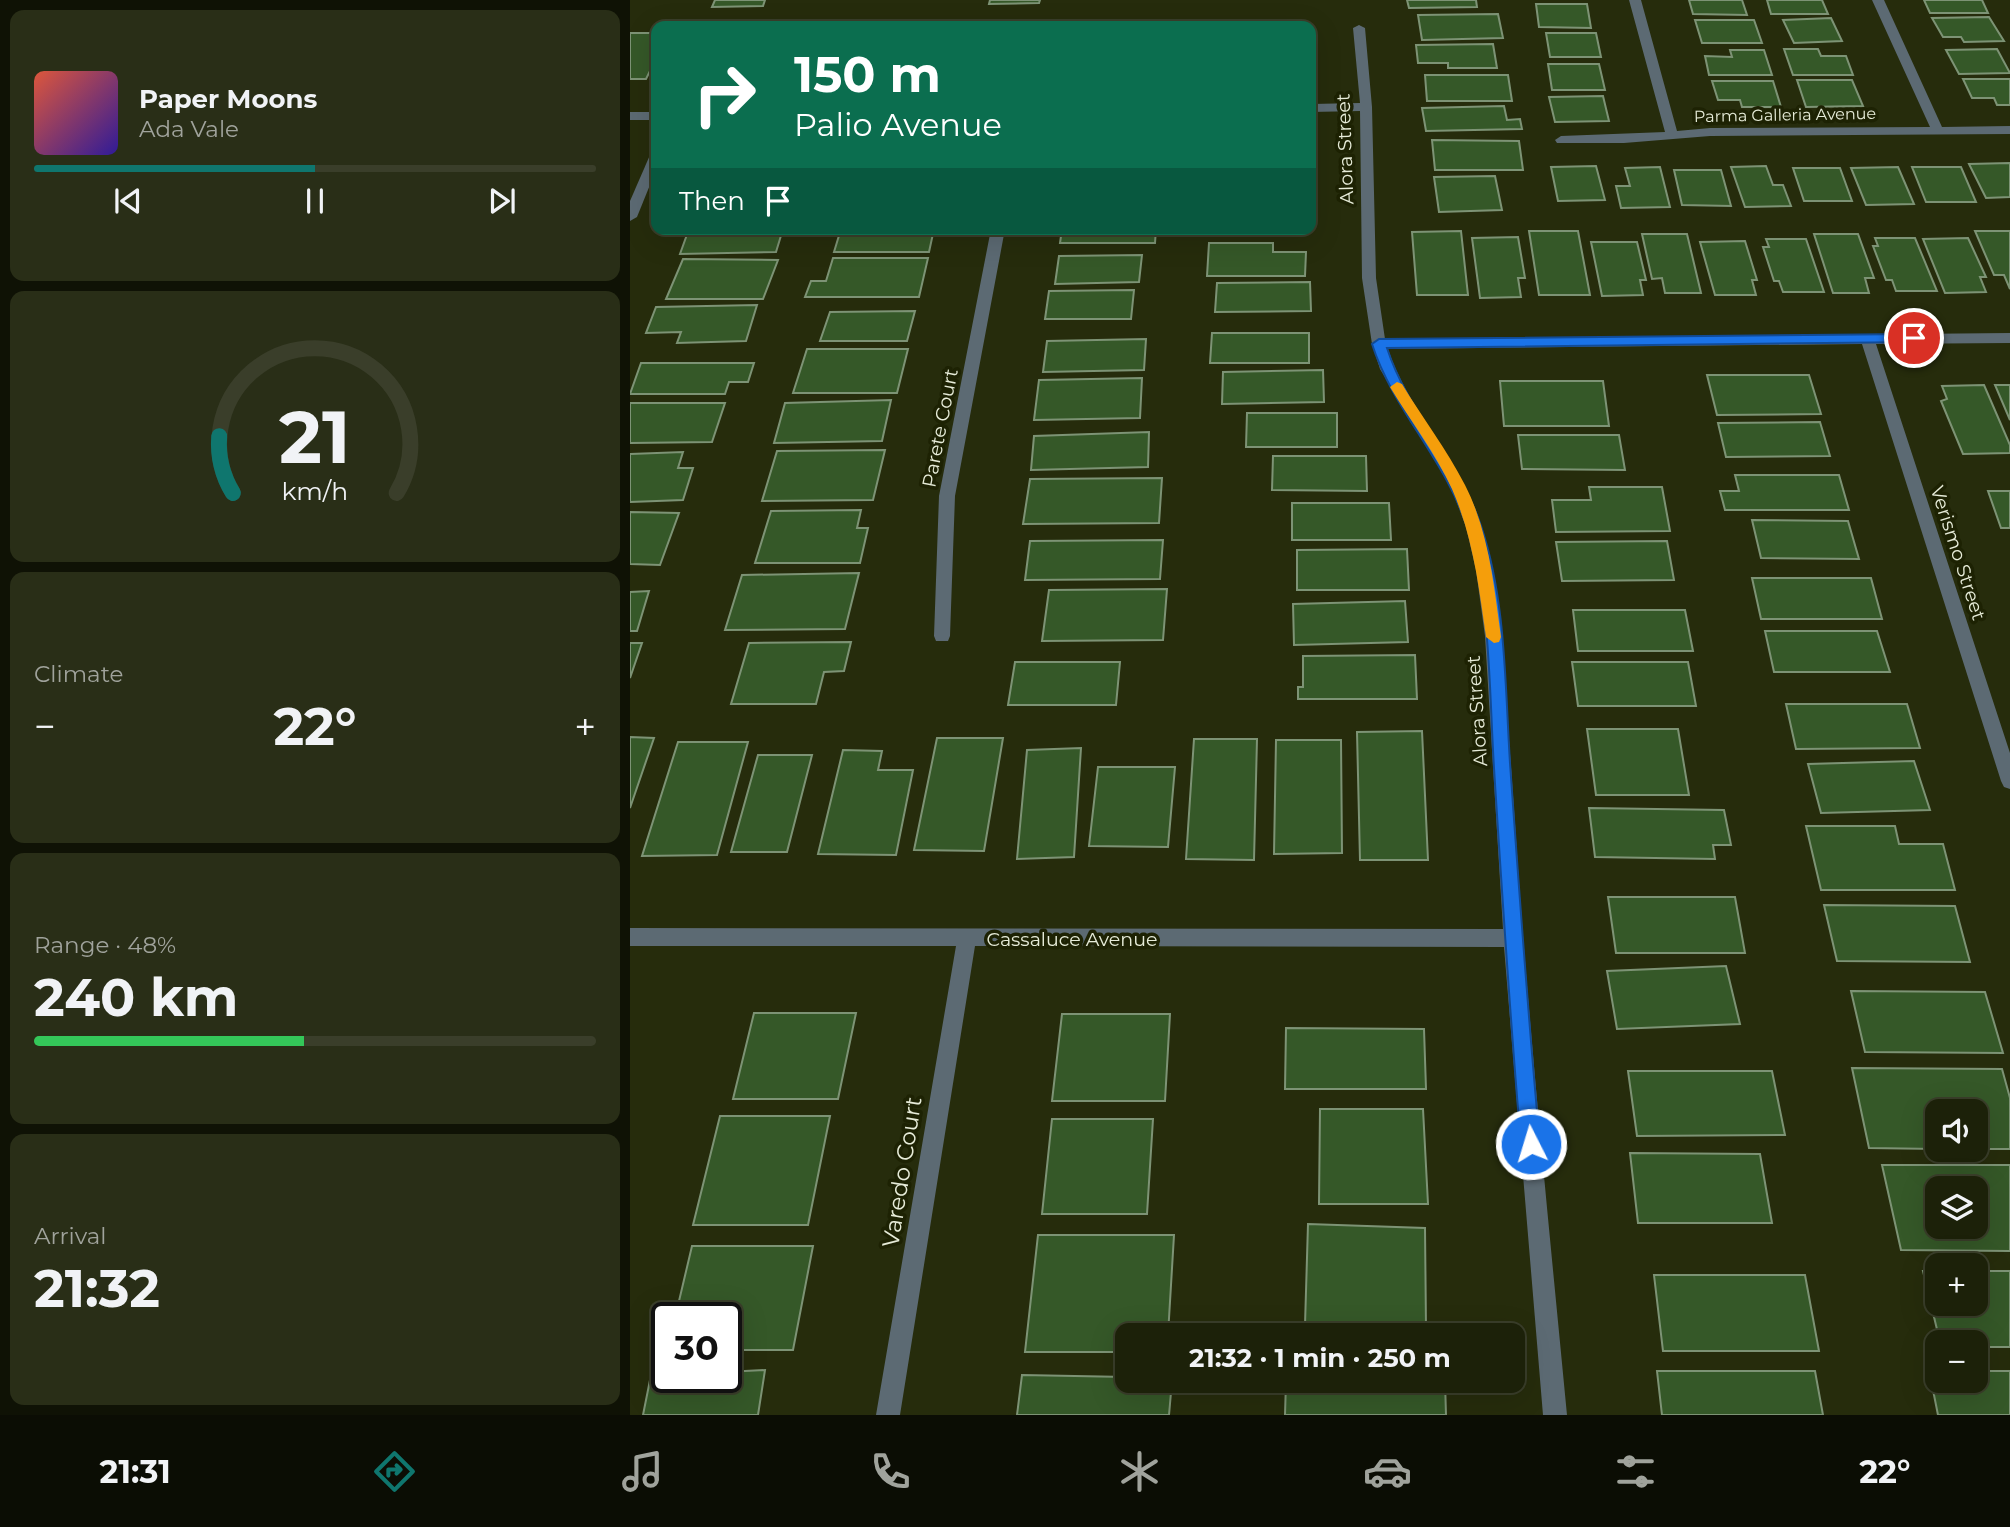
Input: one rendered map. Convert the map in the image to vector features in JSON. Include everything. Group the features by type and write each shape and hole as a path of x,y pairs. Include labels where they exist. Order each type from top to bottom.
{"street":[{"path":"1635,0 1672,135"},
{"path":"1878,0 1938,131"},
{"name":"Alora Street","path":"1359,28 1366,107 1369,278 1379,344 1387,369 1458,486 1474,527 1482,559 1493,636 1514,938 1555,1415"},
{"path":"1316,108 1366,107"},
{"path":"630,116 651,116"},
{"name":"Parma Galleria Avenue","path":"1561,140 1624,139 1710,132 2010,130"},
{"path":"630,217 651,167"},
{"name":"Parete Court","path":"942,636 947,496 998,235"},
{"path":"1379,344 2010,338"},
{"name":"Verismo Street","path":"1867,339 2004,746 2010,781"},
{"name":"Cassaluce Avenue","path":"630,937 1514,938"},
{"name":"Varedo Court","path":"888,1415 967,938"}],"building":[{"path":"715,0 765,0 763,6 712,7"},
{"path":"990,0 1040,0 1039,3 989,4"},
{"path":"1407,0 1476,0 1477,7 1409,8"},
{"path":"1689,0 1742,0 1747,15 1693,14"},
{"path":"1767,0 1822,0 1828,14 1771,14"},
{"path":"1924,0 1982,0 1988,13 1930,13"},
{"path":"1536,4 1587,4 1591,28 1539,27"},
{"path":"1498,14 1503,38 1422,40 1418,15"},
{"path":"1989,17 2004,41 1964,42 1961,37 1943,37 1932,18"},
{"path":"1831,18 1842,41 1794,43 1783,20"},
{"path":"1695,20 1754,20 1762,43 1702,43"},
{"path":"630,33 651,33 651,69 646,79 630,79"},
{"path":"1546,33 1596,33 1601,57 1550,57"},
{"path":"1493,44 1497,68 1448,68 1448,63 1418,63 1416,45"},
{"path":"1784,49 1818,49 1821,56 1846,56 1853,75 1793,75"},
{"path":"1997,49 2010,73 1959,74 1946,50"},
{"path":"1730,50 1764,50 1772,75 1709,75 1705,56 1732,57"},
{"path":"1548,64 1599,64 1605,90 1552,90"},
{"path":"1425,75 1508,75 1512,101 1427,101"},
{"path":"1963,79 2010,79 2010,105 1997,105 1994,98 1972,98"},
{"path":"1797,80 1852,80 1863,106 1806,107"},
{"path":"1712,81 1773,81 1781,107 1742,107 1740,100 1718,100"},
{"path":"1603,96 1609,121 1555,122 1549,97"},
{"path":"1504,106 1507,120 1520,119 1522,129 1426,131 1422,108"},
{"path":"1432,140 1519,141 1523,170 1435,170"},
{"path":"2010,163 2010,197 1986,198 1969,164"},
{"path":"1596,166 1605,200 1558,201 1551,167"},
{"path":"1766,166 1773,185 1783,185 1791,206 1745,207 1731,167"},
{"path":"1660,167 1670,207 1621,208 1616,186 1630,186 1625,168"},
{"path":"1898,167 1914,204 1866,205 1851,168"},
{"path":"1912,167 1961,167 1976,202 1926,202"},
{"path":"1793,168 1840,168 1852,201 1804,201"},
{"path":"1674,170 1721,170 1731,206 1682,205"},
{"path":"1495,176 1502,210 1439,212 1434,177"},
{"path":"1461,231 1468,295 1417,295 1412,232"},
{"path":"1529,231 1578,231 1590,295 1539,295"},
{"path":"1975,231 2010,231 2010,289 2004,275 1994,275"},
{"path":"1642,234 1687,234 1701,293 1665,293 1662,278 1652,279"},
{"path":"1814,234 1858,234 1874,278 1865,278 1869,293 1833,293"},
{"path":"687,235 781,235 776,252 680,254"},
{"path":"839,235 933,235 929,252 834,252"},
{"path":"1061,235 1156,235 1155,243 1060,243"},
{"path":"1214,235 1276,235 1276,236"},
{"path":"1518,237 1525,278 1518,278 1521,297 1480,298 1472,238"},
{"path":"1875,238 1915,238 1937,291 1896,291 1892,280 1886,280 1873,246 1878,246"},
{"path":"1968,238 1986,277 1980,277 1986,292 1945,293 1923,239"},
{"path":"1766,239 1806,239 1824,292 1783,292 1779,281 1774,281 1763,247 1769,247"},
{"path":"1745,241 1757,280 1752,280 1756,295 1715,295 1700,242"},
{"path":"1591,242 1637,242 1646,280 1640,280 1643,295 1602,296"},
{"path":"1209,243 1273,243 1273,252 1306,252 1305,276 1207,276"},
{"path":"1142,255 1139,282 1055,284 1059,256"},
{"path":"833,258 928,258 919,297 805,297 811,281 826,281"},
{"path":"683,259 778,260 763,299 666,299"},
{"path":"1310,282 1311,311 1215,312 1217,283"},
{"path":"1134,290 1131,319 1045,319 1049,291"},
{"path":"757,305 746,341 677,343 681,332 646,333 656,307"},
{"path":"915,311 907,341 820,341 830,312"},
{"path":"1212,333 1309,333 1309,363 1210,363"},
{"path":"1146,339 1144,370 1043,372 1047,341"},
{"path":"807,349 908,349 897,393 793,393"},
{"path":"641,363 754,363 748,382 729,382 725,394 630,394"},
{"path":"1323,370 1324,402 1222,404 1223,372"},
{"path":"1707,375 1809,375 1821,414 1717,415"},
{"path":"1142,378 1140,418 1034,420 1039,380"},
{"path":"1500,381 1603,381 1609,426 1504,426"},
{"path":"1984,385 2010,445 2010,453 1963,454 1941,401 1947,399 1942,386"},
{"path":"1995,385 2010,385 2010,420"},
{"path":"891,400 882,441 774,443 785,403"},
{"path":"630,403 725,403 712,442 630,443"},
{"path":"1247,413 1337,413 1337,447 1246,447"},
{"path":"1820,422 1830,456 1726,457 1718,423"},
{"path":"1149,432 1148,467 1031,470 1034,436"},
{"path":"1518,435 1619,435 1625,470 1522,469"},
{"path":"885,450 873,500 762,501 777,451"},
{"path":"683,452 678,468 693,468 683,500 630,502 630,454"},
{"path":"1273,456 1366,456 1367,491 1272,490"},
{"path":"1735,475 1839,475 1849,510 1725,510 1720,491 1739,491"},
{"path":"1162,478 1159,523 1023,524 1030,479"},
{"path":"1589,487 1662,487 1670,531 1556,532 1552,500 1591,500"},
{"path":"1988,491 2010,491 2010,528 2001,528"},
{"path":"1292,503 1389,503 1391,540 1292,540"},
{"path":"861,510 857,528 868,528 860,563 755,563 771,511"},
{"path":"630,512 679,513 660,565 630,564"},
{"path":"1752,520 1848,521 1859,559 1761,558"},
{"path":"1163,540 1160,579 1025,580 1030,541"},
{"path":"1667,541 1674,580 1562,581 1556,542"},
{"path":"1407,549 1409,590 1297,590 1297,550"},
{"path":"859,573 845,629 725,630 742,575"},
{"path":"1752,578 1871,578 1882,619 1761,619"},
{"path":"1167,589 1163,640 1042,641 1049,590"},
{"path":"649,591 637,631 630,631 630,592"},
{"path":"1405,601 1408,642 1294,645 1293,604"},
{"path":"1573,610 1685,610 1693,651 1578,651"},
{"path":"1765,631 1877,631 1890,672 1774,672"},
{"path":"851,642 844,671 824,672 816,704 731,704 749,643"},
{"path":"630,643 642,643 630,678"},
{"path":"1415,655 1417,699 1298,699 1298,687 1303,687 1303,656"},
{"path":"1015,662 1120,662 1116,705 1008,705"},
{"path":"1572,662 1688,662 1696,706 1578,706"},
{"path":"1786,704 1907,704 1920,748 1796,749"},
{"path":"1587,729 1678,729 1689,795 1596,795"},
{"path":"1422,731 1428,860 1360,860 1357,732"},
{"path":"630,737 654,738 630,808"},
{"path":"937,738 1003,738 984,851 914,850"},
{"path":"1194,739 1257,739 1254,860 1186,859"},
{"path":"1276,740 1341,740 1342,853 1274,854"},
{"path":"678,742 748,742 717,855 642,856"},
{"path":"1081,748 1074,857 1017,859 1027,750"},
{"path":"843,750 882,751 878,770 913,770 896,855 818,854"},
{"path":"758,755 812,755 787,852 731,852"},
{"path":"1914,761 1930,810 1821,813 1808,764"},
{"path":"1098,767 1175,767 1168,847 1089,846"},
{"path":"1589,808 1724,810 1731,845 1713,845 1715,859 1595,857"},
{"path":"1806,826 1895,826 1899,844 1943,844 1955,890 1821,890"},
{"path":"1608,897 1735,897 1745,953 1616,953"},
{"path":"1824,905 1955,906 1970,962 1837,961"},
{"path":"1726,966 1740,1024 1617,1029 1607,971"},
{"path":"1851,991 1985,992 2003,1053 1865,1052"},
{"path":"754,1013 856,1013 838,1099 733,1099"},
{"path":"1062,1014 1170,1014 1165,1101 1052,1101"},
{"path":"1286,1028 1424,1029 1426,1089 1285,1089"},
{"path":"1852,1068 2002,1069 2010,1098 2010,1149 1988,1149 1988,1099 1925,1099 1925,1149 1869,1148"},
{"path":"1628,1071 1772,1071 1785,1135 1637,1136"},
{"path":"1320,1109 1423,1109 1428,1204 1319,1204"},
{"path":"720,1116 830,1116 808,1225 693,1225"},
{"path":"1052,1119 1153,1119 1147,1214 1042,1214"},
{"path":"1630,1153 1760,1154 1772,1223 1638,1223"},
{"path":"1882,1165 2010,1165 2010,1251 1901,1250"},
{"path":"1308,1224 1425,1228 1426,1323 1305,1323"},
{"path":"1038,1235 1174,1235 1169,1323 1115,1323 1115,1352 1025,1352"},
{"path":"692,1246 813,1246 793,1350 742,1350 742,1302 679,1302"},
{"path":"1988,1271 2010,1271 2010,1347 1988,1347 1988,1330 1937,1330 1934,1316 1988,1316"},
{"path":"1654,1275 1805,1275 1819,1351 1663,1351"},
{"path":"765,1370 758,1415 643,1415 651,1375 651,1393 742,1393 742,1371"},
{"path":"1657,1371 1815,1371 1823,1415 1662,1415"},
{"path":"1988,1371 2010,1371 2010,1415 1938,1415 1934,1393 1988,1393"},
{"path":"1022,1375 1115,1377 1115,1393 1171,1393 1169,1415 1017,1415"},
{"path":"1286,1393 1445,1393 1446,1415 1285,1415"}],"slow traffic":[{"path":"1397,387 1458,486 1474,527 1484,570 1494,637"}],"route":[{"path":"1531,1144 1518,1008 1493,636 1484,570 1474,527 1458,486 1387,369 1379,344 1914,338"}]}
